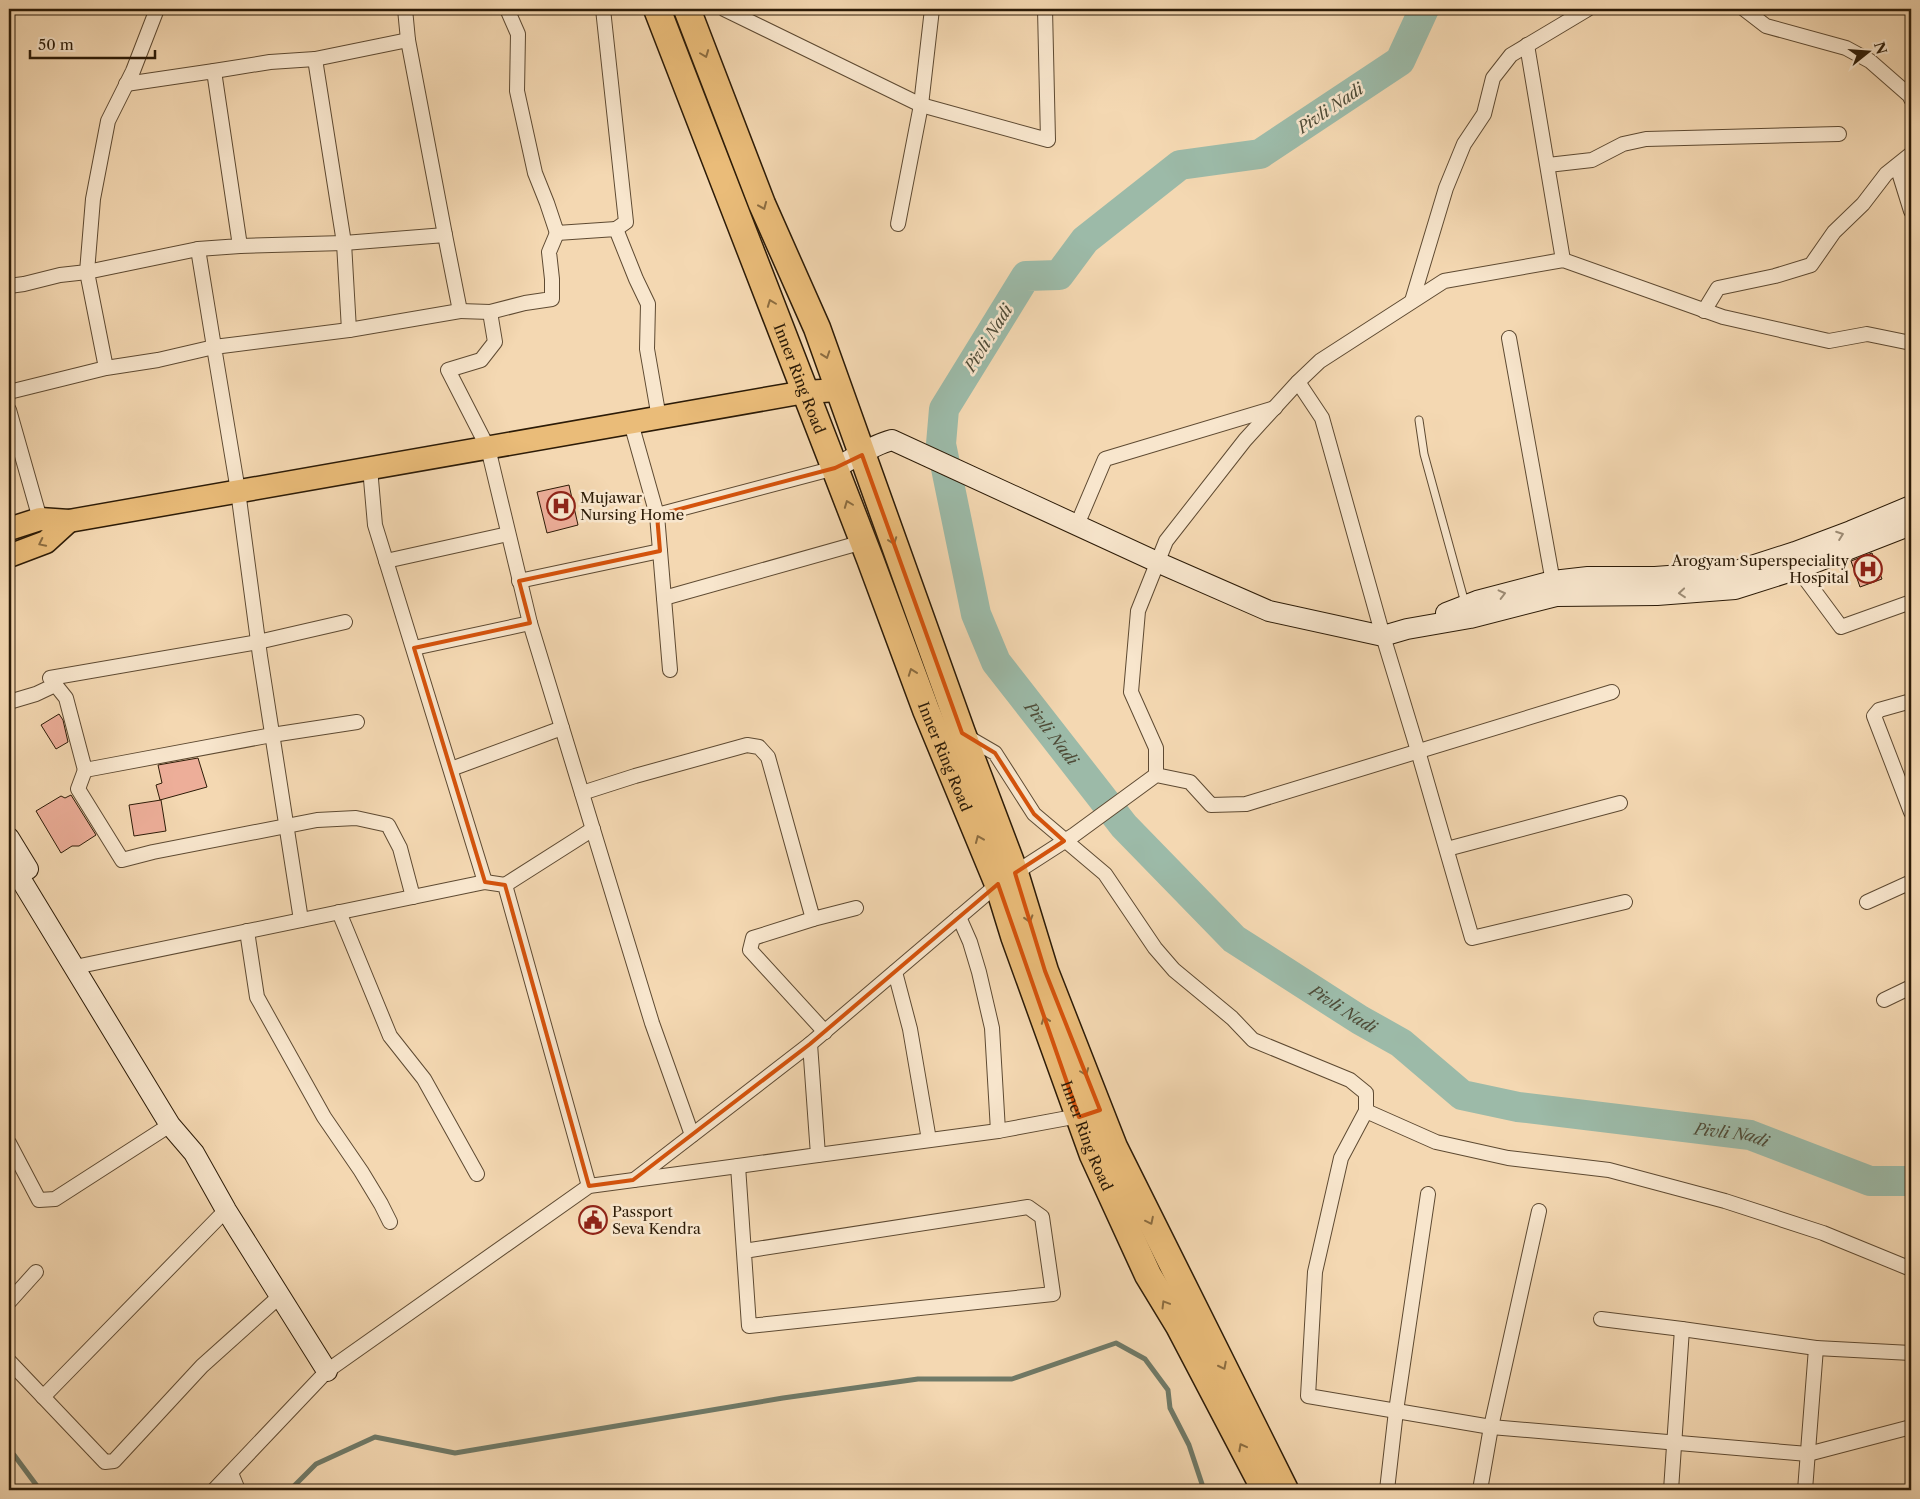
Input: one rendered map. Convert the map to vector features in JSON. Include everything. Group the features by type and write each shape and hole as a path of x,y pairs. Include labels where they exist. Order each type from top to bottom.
{"highway":[{"name":"Inner Ring Road","path":"657,9 835,468 926,710 1006,878"},
{"name":"Inner Ring Road","path":"687,9 762,204 817,328 962,733 1006,878 1014,936 1090,1113 1126,1172 1285,1490"},
{"name":"Inner Ring Road","path":"1090,1113 1093,1155 1148,1276 1179,1326 1265,1490"}],"main road":[{"path":"9,529 40,519 69,521 805,392 838,390"},
{"path":"9,556 46,542 69,521"}],"street":[{"path":"106,368 87,272 93,199 108,121 126,84 157,9"},
{"path":"404,9 408,40 460,311"},
{"path":"9,392 106,368 158,360 214,347 348,330 460,311 490,312 525,303 552,299 549,252 556,233 548,203 535,173 517,91 518,34 508,9"},
{"path":"556,233 616,229 626,222 603,9"},
{"path":"724,9 921,105 1048,140 1046,9"},
{"path":"898,224 921,105 932,9"},
{"path":"1412,302 1446,188 1464,144 1484,114 1493,78 1511,55 1588,9"},
{"path":"1744,9 1766,26 1846,48 1870,61 1910,96 1911,99"},
{"path":"126,84 270,62 315,59 408,40"},
{"path":"1527,45 1563,260"},
{"path":"315,59 344,243 348,330"},
{"path":"214,71 240,246"},
{"path":"1548,165 1592,160 1623,144 1646,139 1839,134"},
{"path":"1704,311 1718,288 1775,276 1811,265 1834,232 1863,204 1886,174 1911,154"},
{"path":"1897,166 1911,211"},
{"path":"616,229 648,304 647,349 659,418"},
{"path":"9,286 60,274 87,272 198,249 344,243 445,236"},
{"path":"198,249 238,491 258,642 301,920"},
{"path":"1156,774 1156,748 1131,692 1138,611 1166,541 1245,440 1320,361 1444,281 1563,260 1723,317 1829,342 1867,334 1911,343"},
{"path":"490,312 495,342 481,360 448,370 488,448 530,623 652,1023 692,1135"},
{"path":"1509,338 1554,589"},
{"path":"1298,382 1322,418 1383,636 1472,938 1625,902"},
{"path":"1077,525 1105,459 1275,408"},
{"path":"9,410 40,519"},
{"path":"631,423 657,515 670,670"},
{"path":"657,515 835,468 862,455 879,443 892,440 1269,611 1383,636 1468,612 1477,600 1554,589 1588,577 1655,577 1736,571 1795,552 1911,506"},
{"path":"370,468 375,525 485,882"},
{"path":"1554,589 1656,595 1735,588 1798,569 1911,525"},
{"path":"386,561 508,534"},
{"path":"664,598 863,542"},
{"path":"519,581 660,551"},
{"path":"1798,569 1840,627 1911,602"},
{"path":"345,622 258,642 50,678 66,698 85,770 78,789 122,860 153,852 317,820 356,818 388,824 400,848 413,897"},
{"path":"414,648 530,623"},
{"path":"9,702 36,694 55,685"},
{"path":"633,1180 825,1032 1006,878 1069,838 1156,774 1190,782 1211,805 1246,804 1612,692"},
{"path":"1911,701 1879,710 1874,716 1911,812"},
{"path":"85,770 272,734 357,722"},
{"path":"451,769 562,728"},
{"path":"962,733 995,753 1034,814 1069,838 1105,874 1155,948 1174,970 1232,1018 1254,1040 1350,1080 1366,1092 1366,1111 1342,1158 1315,1272 1308,1396 1491,1427 1808,1454 1911,1427"},
{"path":"582,793 635,776 747,745 759,747 768,757 813,919"},
{"path":"1447,849 1620,803"},
{"path":"81,966 485,882 505,885 593,829"},
{"path":"9,838 170,1125 194,1153 226,1210 327,1371"},
{"path":"9,860 183,1119 194,1153"},
{"path":"1867,902 1911,882"},
{"path":"505,885 589,1186"},
{"path":"825,1032 750,950 753,938 856,908"},
{"path":"339,912 390,1036 424,1079 477,1174"},
{"path":"959,917 970,942 979,972 992,1028 998,1130"},
{"path":"247,931 257,997 324,1117 361,1171 390,1222"},
{"path":"895,972 910,1029 929,1140"},
{"path":"1884,1000 1911,986"},
{"path":"810,1044 818,1155"},
{"path":"1366,1111 1436,1142 1508,1158 1609,1170 1725,1200 1823,1233 1911,1269"},
{"path":"214,1490 327,1371 589,1186 998,1130 1090,1113"},
{"path":"9,1143 39,1200 55,1199 170,1125"},
{"path":"738,1166 749,1326 1053,1294 1042,1217 1028,1207 744,1251"},
{"path":"1387,1490 1396,1411 1428,1194"},
{"path":"43,1397 226,1210"},
{"path":"1480,1490 1491,1427 1539,1211"},
{"path":"9,1302 36,1272"},
{"path":"9,1361 105,1462 114,1461 202,1366 280,1296"},
{"path":"1601,1319 1816,1348 1911,1353"},
{"path":"1671,1490 1682,1329"},
{"path":"1805,1490 1816,1348"},
{"path":"231,1473 238,1490"}],"lane":[{"path":"1419,420 1424,454 1468,612"}],"highlighted area":[{"path":"862,455 962,733 995,753 1034,814 1064,841 1015,873 1045,971 1100,1110 1079,1117 998,884 810,1044 633,1180 589,1186 505,885 485,882 414,648 530,623 519,581 660,551 657,515 835,468"}],"building":[{"path":"569,485 578,525 547,533 537,492"},
{"path":"1872,553 1882,579 1860,587 1851,561"},
{"path":"59,714 63,720 68,742 56,749 41,725"},
{"path":"198,758 207,787 160,800 156,785 162,783 158,765"},
{"path":"71,795 96,835 79,846 72,846 61,853 36,811 61,796 65,798"},
{"path":"161,800 166,831 134,836 129,805"}],"waterway":[{"name":"Pivli Nadi","path":"1424,9 1400,61 1260,154 1180,165 1085,240 1059,275 1026,276 944,409 941,444 976,614 996,662 1124,826 1234,939 1360,1020 1401,1043 1462,1095 1518,1107 1750,1135 1870,1181 1911,1181"},
{"path":"294,1490 294,1486 316,1464 375,1437 455,1453 783,1398 918,1379 1012,1379 1116,1343 1145,1359 1168,1390 1170,1408 1189,1445 1204,1490"},
{"path":"9,1451 40,1490"}],"place":[{"name":"Mujawar Nursing Home","path":"561,506"},
{"name":"Arogyam Superspeciality Hospital","path":"1868,569"},
{"name":"Passport Seva Kendra","path":"593,1220"}]}
